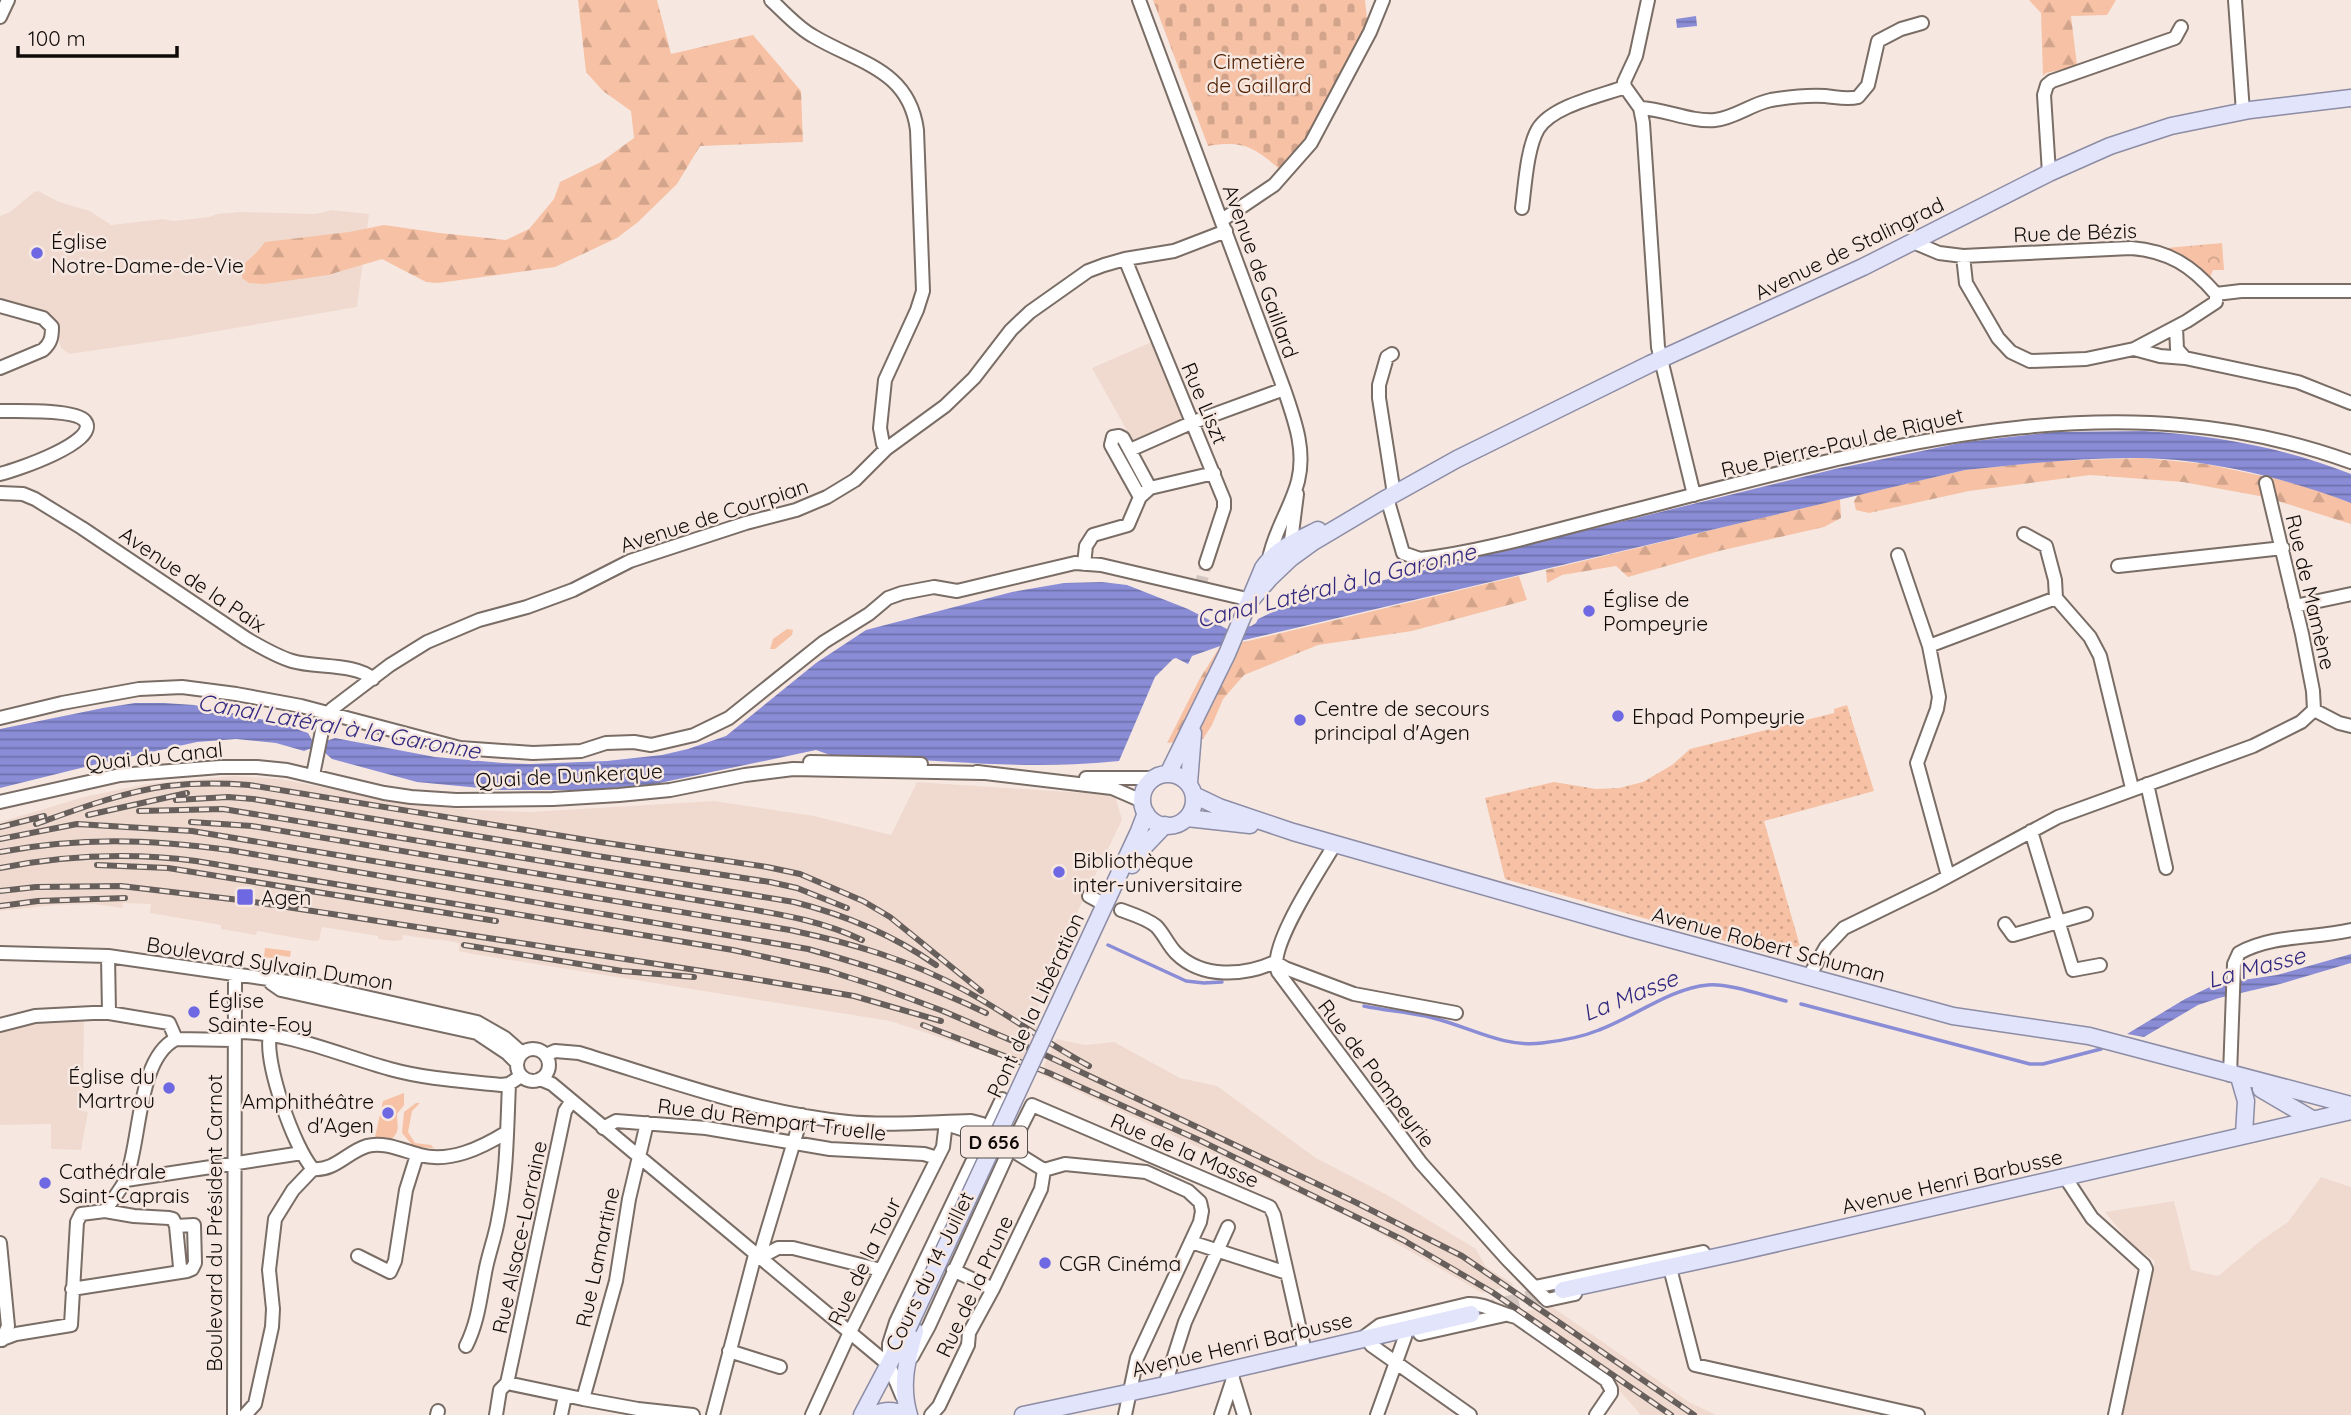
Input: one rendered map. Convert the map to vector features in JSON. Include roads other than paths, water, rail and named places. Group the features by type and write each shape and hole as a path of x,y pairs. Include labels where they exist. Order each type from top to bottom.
{"main road":[{"name":"Avenue de Stalingrad","path":"1250,602 1269,579 1314,542 1477,448 1660,359 1863,267 2049,173 2110,146 2171,126 2243,112 2351,98"},
{"name":"Avenue de Stalingrad","path":"1160,776 1194,723 1269,559 1291,543 1390,496"},
{"name":"Avenue de Stalingrad","path":"1191,789 1194,723"},
{"path":"1160,776 1183,778 1191,789 1194,804 1187,818 1177,824 1165,825 1151,819 1144,807 1145,787 1160,776"},
{"name":"Avenue Robert Schuman","path":"1191,789 1219,807 1287,831 1633,929 1953,1016 2089,1036 2351,1105"},
{"name":"Pont de la Libération","path":"1085,958 1139,831 1144,807"},
{"name":"Avenue Robert Schuman","path":"1187,818 1287,831"},
{"name":"Pont de la Libération","path":"897,1367 911,1330 1085,958 1133,862 1150,839 1165,825"},
{"path":"2238,1077 2246,1101 2244,1134"},
{"name":"Avenue Robert Schuman","path":"2238,1077 2316,1118"},
{"path":"2306,1094 2316,1118"},
{"name":"Avenue Henri Barbusse","path":"1563,1290 2351,1111"},
{"name":"Avenue Henri Barbusse","path":"1023,1415 1165,1385 1232,1374 1305,1352 1363,1341 1471,1314"},
{"name":"Cours du 14 Juillet","path":"897,1367 904,1386 907,1412"},
{"name":"Cours du 14 Juillet","path":"868,1413 897,1367"},
{"path":"868,1413 887,1410 907,1412"}],"street":[{"path":"0,17 8,0"},
{"path":"771,0 809,34 862,60 890,79 908,98 914,111 918,130 923,291 885,380 880,428 886,449"},
{"name":"Avenue de Gaillard","path":"1139,0 1224,225 1298,434 1298,480 1272,543 1269,559"},
{"name":"Avenue de Courpian","path":"326,718 390,665 456,628 573,590 630,561 746,523 796,510 827,497 855,480 886,449 945,406 974,378 1011,330 1030,312 1088,271 1125,259 1174,251 1224,225 1273,185 1311,143 1370,32 1383,0"},
{"path":"1648,0 1636,56 1625,78 1625,87 1640,108 1660,359 1694,495"},
{"path":"2235,0 2243,112"},
{"path":"1640,108 1655,108 1688,117 1715,120 1780,99 1858,97 1868,85 1878,41 1901,29 1922,23"},
{"path":"2049,173 2044,94 2047,85 2175,38 2181,27"},
{"path":"1522,208 1532,145 1542,123 1558,111 1625,87"},
{"path":"1930,234 1938,246 1958,255 1966,283 1998,338 2011,352 2030,361 2086,359 2134,349 2216,302 2217,294 2241,291 2351,291"},
{"path":"1913,242 1940,253 1958,255"},
{"name":"Rue de Bézis","path":"1958,255 2131,248 2152,250 2187,266 2217,294"},
{"name":"Rue Liszt","path":"1125,259 1224,499 1224,508 1206,563"},
{"path":"0,306 43,318 52,327 52,337 43,350 0,368"},
{"path":"2176,327 2177,349 2185,358"},
{"path":"2134,349 2298,382 2351,403"},
{"path":"1390,496 1379,391 1387,357 1392,354"},
{"path":"1130,450 1191,423 1284,389"},
{"path":"0,411 72,414 87,425 78,441 30,465 0,474"},
{"name":"Rue Pierre-Paul de Riquet","path":"1390,496 1403,553 1420,559 1513,540 1928,439 2002,428 2124,422 2206,426 2277,441 2351,462"},
{"path":"1113,437 1121,437 1130,450 1145,493 1111,445 1113,437"},
{"path":"1084,564 1086,546 1090,539 1097,533 1128,525 1145,493 1214,473"},
{"path":"1269,579 1274,564 1290,550 1298,480"},
{"name":"Rue de Mamène","path":"2266,483 2283,548 2313,691 2314,710"},
{"name":"Avenue de la Paix","path":"0,493 23,494 35,499 271,653 293,661 365,673 373,679"},
{"path":"2024,534 2046,546 2055,580 2056,598 2090,637 2100,656 2132,789"},
{"path":"2118,566 2283,548"},
{"path":"1898,555 1928,646 1939,697 1917,763 1948,876"},
{"path":"0,718 113,693 182,687 301,706 326,718 384,727 460,748 545,753 581,751 606,743 634,742 651,745 694,735 729,718 824,642 869,614 888,598 902,593 934,587 957,591 1069,564 1084,564 1101,565 1250,602"},
{"path":"2295,606 2351,594"},
{"path":"1928,646 2056,598"},
{"path":"353,670 390,665"},
{"path":"1808,976 1826,947 1844,928 2058,817 2253,746 2301,722 2314,710 2351,726"},
{"path":"313,772 326,718"},
{"name":"Quai du Canal","path":"0,802 93,780 141,773 257,767 313,772"},
{"name":"Quai de Dunkerque","path":"313,772 384,793 456,800 620,796 793,769 983,773 1112,788 1144,807"},
{"name":"Quai de Dunkerque","path":"1030,779 1160,776"},
{"path":"2147,784 2166,868"},
{"path":"2031,831 2073,970 2100,965"},
{"path":"1275,962 1276,953 1290,921 1335,844"},
{"path":"1121,910 1141,917 1156,927 1176,953 1200,969 1225,973 1251,971 1275,962"},
{"path":"2004,924 2013,935 2086,914"},
{"path":"2238,1077 2233,1007 2234,964 2239,953 2265,942 2351,930"},
{"name":"Boulevard Sylvain Dumon","path":"0,953 108,956 235,975 284,986 295,983 317,986 477,1021 505,1038 520,1064"},
{"path":"108,956 109,1013"},
{"path":"1275,962 1354,994 1456,1013"},
{"name":"Rue de Pompeyrie","path":"1275,962 1278,972 1420,1163 1535,1287"},
{"name":"Boulevard du Président Carnot","path":"234,1415 232,1361 236,1164 235,975"},
{"path":"235,989 251,981 270,982 281,990 477,1033 507,1052 531,1080 546,1078"},
{"path":"0,1025 35,1016 109,1013 169,1023 176,1039"},
{"path":"105,1211 126,1180 149,1074 164,1046 176,1039 270,1035 392,1070 430,1077 509,1084"},
{"path":"270,1035 268,1049 271,1067 282,1104 302,1153 313,1169"},
{"path":"466,1346 477,1318 498,1220 504,1178 509,1084 520,1064 534,1049 546,1055 549,1065 546,1078"},
{"path":"546,1055 555,1051 579,1053 728,1099 802,1115 856,1123 976,1121 986,1130"},
{"path":"546,1078 757,1257 897,1367"},
{"name":"Cours du 14 Juillet","path":"897,1367 889,1344 896,1322 1002,1099"},
{"name":"Rue Alsace-Lorraine","path":"496,1415 500,1390 507,1383 565,1111 572,1102"},
{"name":"Rue de la Masse","path":"1010,1149 1032,1105 1270,1207 1305,1352"},
{"path":"713,1415 729,1351 802,1115"},
{"name":"Rue du Rempart Truelle","path":"603,1128 617,1121 706,1128 830,1149 924,1154 937,1158"},
{"path":"946,1122 953,1127 977,1134 979,1138 973,1159"},
{"name":"Rue de la Tour","path":"812,1415 850,1332 937,1158 944,1142 946,1122"},
{"name":"Rue Lamartine","path":"583,1399 615,1281 647,1123"},
{"path":"245,1415 255,1404 270,1336 272,1293 269,1270 275,1219 293,1190 313,1169 329,1168 369,1145 436,1158 454,1156 494,1140 506,1132"},
{"path":"1010,1149 1044,1170 1065,1164 1146,1172 1188,1191 1200,1202 1200,1222 1137,1357 1125,1415"},
{"name":"Cours du 14 Juillet","path":"897,1367 929,1326 1010,1149"},
{"path":"126,1180 302,1153"},
{"path":"358,1256 390,1272 395,1261 406,1190 417,1155"},
{"name":"Rue de la Prune","path":"935,1411 968,1345 969,1333 1041,1189 1044,1170"},
{"path":"2065,1177 2092,1218 2146,1269 2115,1415"},
{"path":"1,1340 16,1334 71,1325 72,1289 77,1222 81,1214 105,1211 173,1219 180,1267 186,1271 72,1289"},
{"path":"1165,1385 1185,1322 1228,1227"},
{"path":"1191,1242 1287,1273"},
{"path":"0,1243 3,1299 8,1326 1,1340"},
{"path":"757,1257 778,1248 793,1248 881,1270"},
{"path":"1535,1287 1721,1248 1734,1253"},
{"path":"1535,1287 1547,1300 1723,1260 1734,1253"},
{"path":"953,1270 993,1289"},
{"path":"1671,1272 1695,1365 1918,1415"},
{"path":"1363,1341 1380,1325 1478,1303 1516,1317 1606,1380 1611,1393 1596,1415"},
{"path":"1363,1341 1405,1337 1505,1315"},
{"path":"1377,1415 1405,1337"},
{"path":"1363,1341 1470,1415"},
{"path":"729,1351 780,1367"},
{"path":"1221,1415 1232,1374"},
{"path":"1232,1374 1244,1415"},
{"path":"507,1383 565,1396 693,1415"},
{"path":"561,1415 565,1396"}],"water":[{"path":"1696,16 1697,26 1677,28 1676,19"},
{"path":"2144,431 2249,444 2326,465 2351,474 2351,503 2248,472 2167,459 2075,460 1965,470 1223,645 1192,656 1188,664 1173,659 1155,677 1119,761 1048,765 976,763 830,755 816,750 650,785 585,790 501,790 417,782 332,759 324,752 236,739 197,742 0,788 0,729 135,703 194,705 283,724 308,733 312,740 323,742 335,738 435,757 530,764 607,761 662,755 726,736 816,663 866,630 1012,592 1064,583 1102,582 1127,585 1188,609 1229,630 1251,626 1258,619 1291,603 1835,469 1965,442 2053,432"},
{"path":"2351,954 2351,963 2198,1005 2144,1037 2127,1034 2185,999 2216,984 2277,975"}],"waterway":[{"name":"La Masse","path":"1108,945 1186,981 1222,982"},
{"name":"La Masse","path":"1364,1006 1425,1016 1500,1040 1528,1044 1578,1037 1694,987 1726,986 1786,1001"},
{"name":"La Masse","path":"1801,1004 2030,1064 2043,1064 2101,1049"}],"tunnel":[{"path":"1200,588 1206,563"},
{"path":"1480,1311 1563,1290"}],"railway":[{"path":"36,824 134,792 188,784 239,784 767,867 800,874 863,901 890,917 981,991"},
{"path":"88,815 187,793"},
{"path":"176,800 228,797 253,799 770,882 797,888 847,908"},
{"path":"139,811 223,809 794,902 868,927 903,944 936,965"},
{"path":"0,827 44,816"},
{"path":"191,822 252,826 766,912 798,918 862,940"},
{"path":"0,839 77,824 192,831 790,930 858,947 924,970 982,1000 1089,1066"},
{"path":"0,852 58,844 114,841 229,850 808,949 898,977 986,1013"},
{"path":"0,868 98,856 146,856 196,861 733,950 829,971 879,987 1043,1054 1355,1202 1462,1256 1694,1415"},
{"path":"97,865 168,868 496,921"},
{"path":"0,891 36,887 121,886 248,901 854,996 941,1021"},
{"path":"0,906 38,901 125,898"},
{"path":"464,945 622,971 694,977"},
{"path":"923,1025 1049,1073 1199,1140 1403,1240 1492,1292 1671,1415"}],"place":[{"name":"Église Notre-Dame-de-Vie","path":"37,253"},
{"name":"Église de Pompeyrie","path":"1589,611"},
{"name":"Ehpad Pompeyrie","path":"1618,716"},
{"name":"Centre de secours principal d'Agen","path":"1300,720"},
{"name":"Bibliothèque inter-universitaire","path":"1059,872"},
{"name":"Agen","path":"245,897"},
{"name":"Église Sainte-Foy","path":"194,1012"},
{"name":"Église du Martrou","path":"169,1088"},
{"name":"Amphithéâtre d'Agen","path":"388,1113"},
{"name":"Cathédrale Saint-Caprais","path":"45,1183"},
{"name":"CGR Cinéma","path":"1045,1263"}],"park label":[{"name":"Cimetière de Gaillard","path":"1259,73"}],"water label":[{"name":"Canal Latéral à la Garonne","path":"1336,585"},
{"name":"Canal Latéral à la Garonne","path":"339,726"}]}
